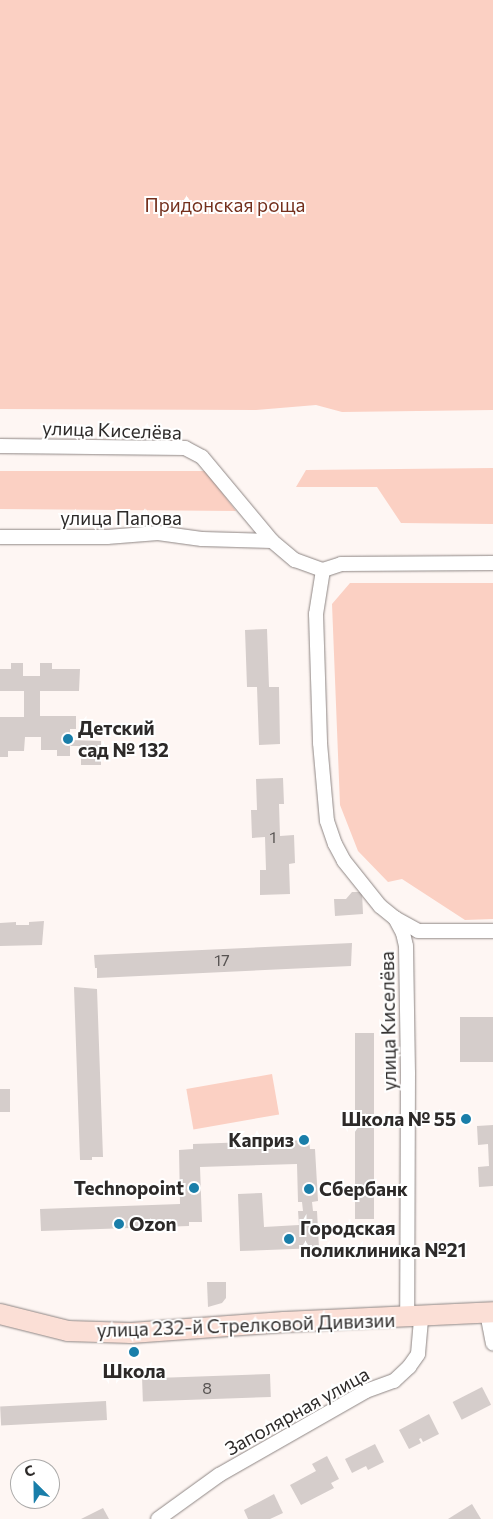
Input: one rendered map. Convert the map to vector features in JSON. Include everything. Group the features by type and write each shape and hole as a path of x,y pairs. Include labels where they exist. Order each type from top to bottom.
{"street":[{"name":"улица Киселёва","path":"0,446 185,448 202,456 272,541 295,560 323,570 316,614 320,743 327,821 335,844 344,861 380,906 395,918 403,933 406,946 414,1317"},
{"name":"улица Папова","path":"0,537 107,537 158,533 202,538 272,541"},
{"path":"323,570 341,564 493,563"},
{"path":"395,918 418,931 493,931"},
{"path":"490,1312 493,1343"},
{"name":"улица 232-й Стрелковой Дивизии","path":"0,1314 68,1331 131,1333 284,1322 490,1312"},
{"name":"Заполярная улица","path":"163,1518 219,1475 366,1391 394,1381 409,1367 418,1354 414,1317"}],"green space":[{"name":"Придонская роща","path":"0,0 493,0 493,410 342,412 316,405 256,410 0,409"},
{"path":"493,468 493,524 401,523 377,487 296,487 306,470"},
{"path":"0,471 206,471 236,511 0,509"},
{"path":"350,583 493,583 493,919 465,920 402,879 388,882 358,851 340,805 332,604"},
{"path":"272,1074 279,1114 193,1129 186,1089"}],"building":[{"path":"267,629 269,687 279,687 280,744 259,745 257,687 247,687 245,630"},
{"path":"11,663 23,663 23,676 40,676 40,663 52,663 52,669 80,669 79,691 40,691 40,716 76,716 76,729 70,729 70,740 101,741 101,765 81,765 81,746 70,746 70,756 57,756 57,750 41,750 41,737 25,737 24,751 8,751 8,757 0,757 0,717 24,717 24,691 0,691 0,669 11,669"},
{"path":"283,778 284,804 279,804 280,836 294,835 295,863 289,864 290,894 260,895 260,870 266,870 265,837 252,838 251,810 257,810 256,779"},
{"path":"352,892 362,892 363,914 335,916 334,899 346,899"},
{"path":"44,921 42,945 0,946 0,923 16,922 16,925 29,925 29,922"},
{"path":"352,943 351,966 97,978 94,955"},
{"path":"74,987 97,989 103,1157 92,1157 92,1160 80,1160"},
{"path":"460,1017 493,1017 493,1062 460,1062"},
{"path":"355,1033 374,1033 374,1219 355,1219"},
{"path":"0,1089 10,1089 10,1112 0,1112"},
{"path":"493,1125 493,1186 479,1187 478,1167 489,1166 488,1144 478,1145 477,1126"},
{"path":"309,1140 310,1149 315,1149 318,1201 312,1202 313,1211 317,1211 319,1248 240,1251 238,1194 262,1193 264,1227 299,1225 298,1211 303,1211 302,1202 298,1202 297,1164 200,1167 202,1222 189,1222 189,1226 41,1231 40,1209 180,1204 179,1150 193,1149 193,1144"},
{"path":"207,1282 226,1282 226,1298 222,1303 208,1307"},
{"path":"270,1374 271,1397 143,1401 142,1378"},
{"path":"482,1387 491,1405 462,1420 453,1402"},
{"path":"106,1401 107,1420 1,1426 0,1407"},
{"path":"429,1414 439,1434 423,1442 421,1438 419,1439 421,1443 409,1449 399,1430"},
{"path":"375,1444 384,1462 368,1470 366,1466 352,1473 345,1459"},
{"path":"327,1456 339,1479 331,1483 334,1488 301,1505 290,1485 316,1471 312,1464"},
{"path":"274,1494 283,1513 270,1519 248,1519 244,1510"},
{"path":"472,1504 481,1519 448,1519"},
{"path":"103,1508 109,1519 81,1519"}],"place":[{"name":"Детский сад № 132","path":"68,739"},
{"name":"Школа № 55","path":"466,1119"},
{"name":"Каприз","path":"304,1140"},
{"name":"Technopoint","path":"194,1188"},
{"name":"Сбербанк","path":"309,1189"},
{"name":"Ozon","path":"119,1224"},
{"name":"Городская поликлиника №21","path":"289,1239"},
{"name":"Школа","path":"134,1352"}]}
